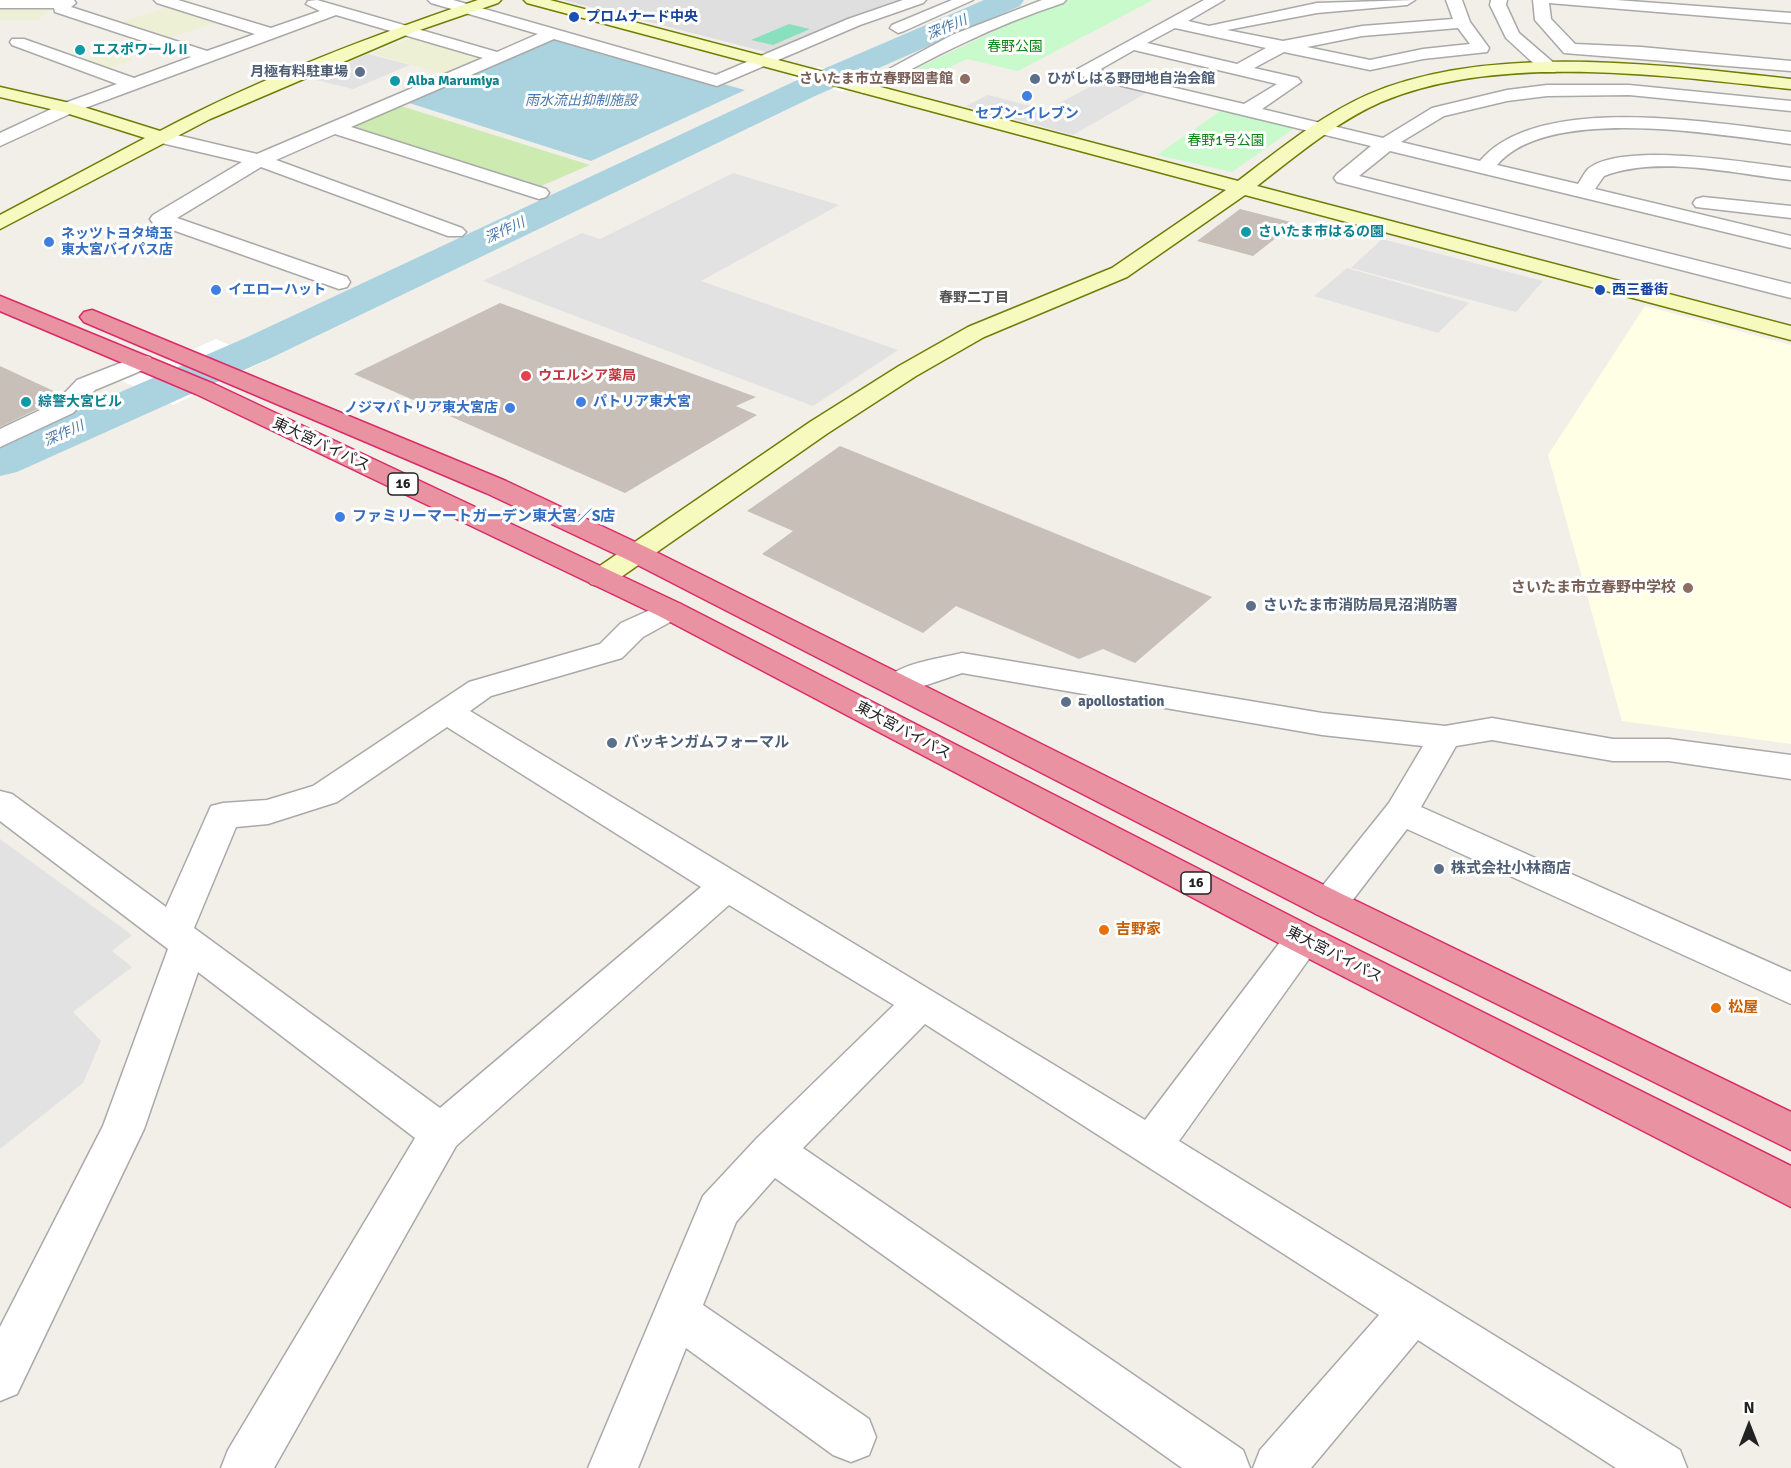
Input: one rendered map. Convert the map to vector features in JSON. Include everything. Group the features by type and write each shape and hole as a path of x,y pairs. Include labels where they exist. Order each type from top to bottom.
{"highway":[{"name":"東大宮バイパス","path":"0,303 205,389 670,610 1303,939 1791,1188"},
{"name":"東大宮バイパス","path":"75,309 496,487 638,554 1329,904 1791,1132"}],"street":[{"path":"162,0 272,34"},
{"path":"301,0 498,57"},
{"path":"436,0 717,81 854,22 918,0"},
{"path":"0,223 204,115 405,30 493,0"},
{"path":"532,0 764,61 809,68 859,87 1791,333"},
{"path":"881,35 965,0"},
{"path":"859,87 989,25 1058,0"},
{"path":"1216,0 1083,71 1320,130 1584,191 1671,237 1791,291"},
{"path":"1209,31 1217,26 1317,8 1407,0"},
{"path":"1173,23 1370,64 1423,54 1481,48 1466,29 1454,1 1437,0"},
{"path":"1499,0 1498,5 1512,35 1549,68"},
{"path":"1541,0 1543,20 1570,49 1641,52 1791,66"},
{"path":"1554,0 1791,18"},
{"path":"1717,0 1791,6"},
{"path":"0,3 67,4 207,57"},
{"path":"1610,3 1620,19"},
{"path":"0,49 18,42 67,4"},
{"path":"0,140 68,108 336,10"},
{"path":"1504,17 1543,20"},
{"path":"1240,69 1280,46 1362,31 1466,29 1512,35"},
{"path":"339,282 160,219 259,160 555,33"},
{"path":"1631,35 1641,52"},
{"path":"18,42 134,84"},
{"path":"1133,45 1292,82 1246,111"},
{"path":"601,578 832,420 930,357 981,328 1069,296 1109,279 1140,261 1356,106 1402,88 1483,72 1549,68 1641,69 1791,84"},
{"path":"1574,90 1612,123"},
{"path":"1791,106 1637,91 1574,90 1504,94 1431,115 1386,145 1344,178 1671,237 1791,242"},
{"path":"0,92 68,108 160,137 259,160 455,232"},
{"path":"1484,168 1504,147 1539,133 1576,126 1612,123 1661,125 1791,138"},
{"path":"335,128 539,193"},
{"path":"1584,191 1597,172 1629,162 1674,161 1791,174"},
{"path":"1671,237 1700,203 1791,213"},
{"path":"0,439 64,408 86,385 147,364"},
{"path":"0,1377 123,1129 181,939 223,814 268,812 325,795 480,689 610,651 632,630 670,610"},
{"path":"897,685 921,674 962,663 1322,724 1445,737 1492,729 1613,750 1669,750 1791,767"},
{"path":"446,711 728,886 922,1002 1662,1468"},
{"path":"1329,904 1401,813 1445,737"},
{"path":"0,803 441,1133"},
{"path":"1401,813 1791,989"},
{"path":"246,1468 441,1133 728,886"},
{"path":"1151,1146 1303,939"},
{"path":"613,1468 719,1210 772,1151 922,1002"},
{"path":"772,1151 1225,1468"},
{"path":"1278,1468 1412,1312"},
{"path":"676,1313 851,1437"}],"shaded area":[{"path":"563,0 912,0 770,53"},
{"path":"0,6 55,6 38,20 0,20"},
{"path":"169,7 216,23 165,39 118,23"},
{"path":"413,37 484,58 447,75 372,53"},
{"path":"111,52 134,60 106,69 82,61"},
{"name":"月極有料駐車場","path":"368,54 410,65 353,89 312,79"},
{"path":"1101,81 1148,92 1073,135 966,106 988,95 1046,110"},
{"path":"733,173 839,205 701,281 898,350 813,406 483,281 582,233 600,239"},
{"path":"1382,239 1543,281 1516,312 1351,268"},
{"path":"1347,268 1469,303 1438,333 1314,296"},
{"name":"さいたま市立春野中学校","path":"1645,306 1791,345 1791,744 1622,721 1548,455"},
{"path":"0,839 132,935 112,951 132,967 73,1012 101,1041 83,1083 0,1149"}],"green space":[{"name":"春野公園","path":"1071,0 1153,0 1018,71 967,59 909,87 888,82 1047,6"},
{"path":"789,24 810,29 773,45 751,40"},
{"path":"398,105 590,165 539,187 352,126"},
{"name":"春野1号公園","path":"1223,109 1296,127 1232,172 1157,155"}],"water":[{"name":"雨水流出抑制施設","path":"555,38 745,90 591,161 403,101"}],"pier":[{"path":"818,67 868,80 843,92 791,78"},
{"path":"216,339 265,361 173,405 122,381"}],"building":[{"name":"さいたま市はるの園","path":"1240,209 1295,223 1253,256 1197,241"},
{"name":"パトリア東大宮","path":"500,303 756,397 736,406 757,415 625,493 354,374"},
{"name":"綜警大宮ビル","path":"0,366 58,393 45,399 52,402 0,427"},
{"path":"840,446 1212,597 1135,663 1103,649 1079,659 956,606 923,633 762,554 793,531 747,511"}],"waterway":[{"name":"深作川","path":"0,462 258,348 804,89 968,16 1010,0"}],"place":[{"name":"プロムナード中央","path":"574,17"},
{"name":"エスポワールⅡ","path":"80,50"},
{"name":"月極有料駐車場","path":"360,72"},
{"name":"さいたま市立春野図書館","path":"965,79"},
{"name":"ひがしはる野団地自治会館","path":"1035,79"},
{"name":"Alba Marumiya","path":"395,81"},
{"name":"セブン-イレブン","path":"1027,96"},
{"name":"さいたま市はるの園","path":"1246,232"},
{"name":"ネッツトヨタ埼玉 東大宮バイパス店","path":"49,242"},
{"name":"イエローハット","path":"216,290"},
{"name":"西三番街","path":"1600,290"},
{"name":"ウエルシア薬局","path":"526,376"},
{"name":"綜警大宮ビル","path":"26,402"},
{"name":"パトリア東大宮","path":"581,402"},
{"name":"ノジマパトリア東大宮店","path":"510,408"},
{"name":"ファミリーマートガーデン東大宮／S店","path":"340,517"},
{"name":"さいたま市立春野中学校","path":"1688,588"},
{"name":"さいたま市消防局見沼消防署","path":"1251,606"},
{"name":"apollostation","path":"1066,702"},
{"name":"バッキンガムフォーマル","path":"612,743"},
{"name":"株式会社小林商店","path":"1439,869"},
{"name":"吉野家","path":"1104,930"},
{"name":"松屋","path":"1716,1008"}],"district":[{"name":"春野二丁目","path":"974,298"}]}
